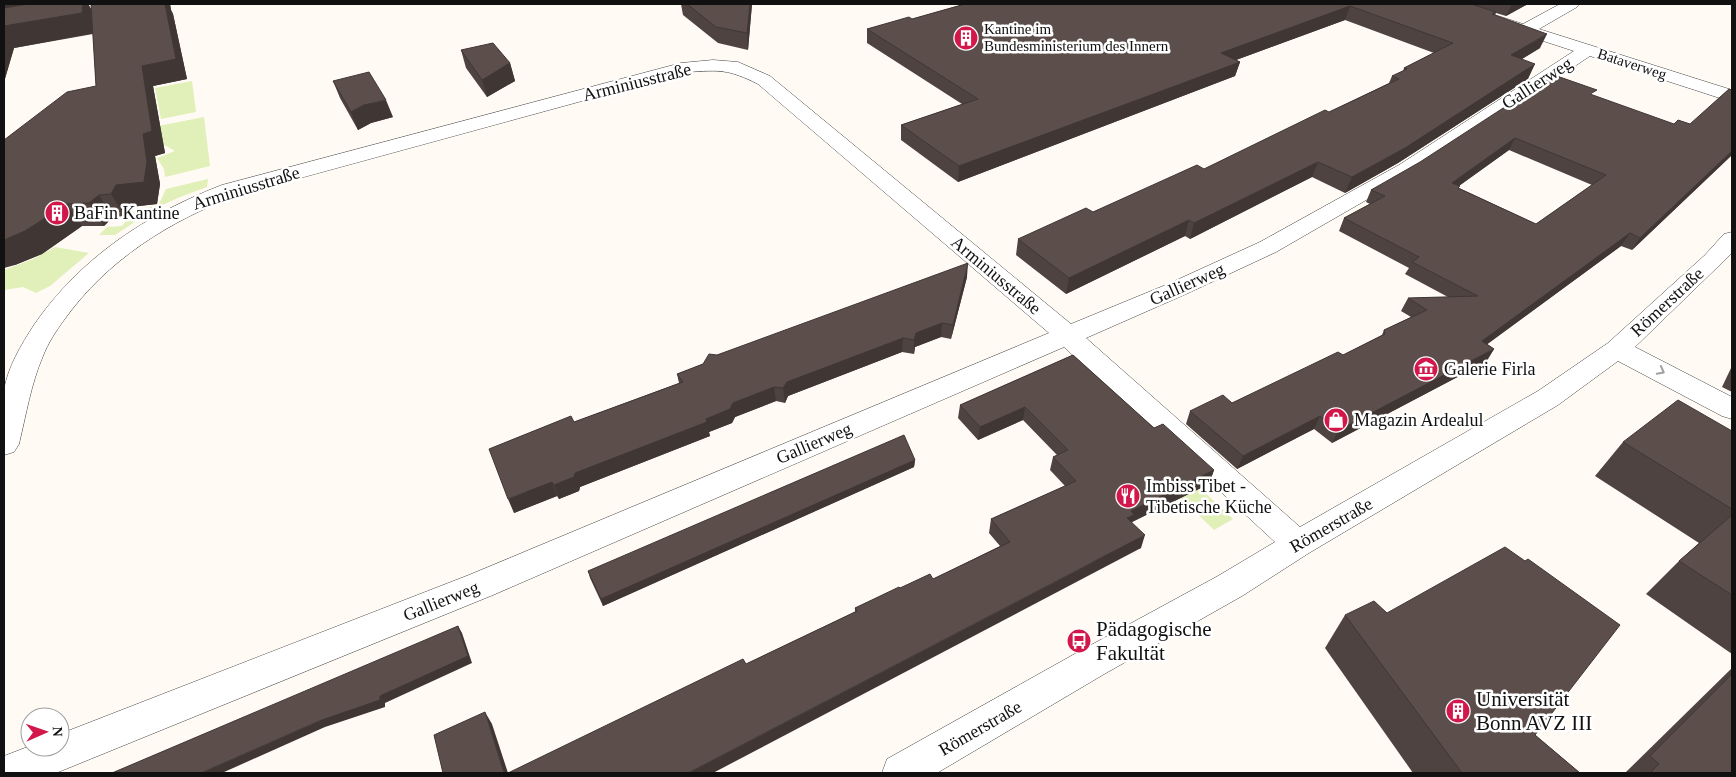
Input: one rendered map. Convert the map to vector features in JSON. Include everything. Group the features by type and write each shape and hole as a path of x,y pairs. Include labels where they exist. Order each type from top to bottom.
{"street":[{"name":"Bataverweg","path":"1446,4 1732,96"},
{"path":"1524,30 1571,4"},
{"name":"Gallierweg","path":"10,773 481,585 1177,289 1268,247 1406,169 1587,50"},
{"name":"Arminiusstraße","path":"4,444 28,358 61,304 103,262 152,227 180,210 230,190 687,67 713,65 738,68 764,80 1067,335 1298,544"},
{"name":"Römerstraße","path":"901,773 1101,657 1230,586 1298,544 1548,398 1617,349 1713,260 1732,238"},
{"path":"1617,349 1732,409"}],"green space":[{"path":"192,81 196,112 161,119 155,88"},
{"path":"204,117 210,166 165,177 164,169 157,158 175,151 138,130"},
{"path":"208,179 207,187 156,208 115,235 99,235 107,227 122,226 136,209 158,206 166,189"},
{"path":"55,247 89,253 50,286 36,293 23,287 4,290 4,270 31,260"},
{"path":"1200,488 1233,519 1214,530 1181,498"}],"building":[{"path":"28,4 83,4 82,13 4,26 4,8"},
{"path":"91,4 165,4 176,59 142,66 152,131 143,134 147,162 144,182 116,185 111,194 99,195 89,203 67,204 25,231 4,240 4,140 67,92 96,86"},
{"path":"687,4 750,4 747,33 716,27"},
{"path":"965,4 1471,4 1496,12 1492,14 1547,34 1511,55 1535,64 1405,148 1352,177 1318,162 1194,223 1189,220 1069,278 1018,239 1086,208 1093,212 1197,165 1204,169 1325,110 1329,112 1399,79 1392,76 1453,43 1350,6 1221,53 1240,62 959,166 901,125 978,99 867,29"},
{"path":"493,43 510,63 482,80 461,50"},
{"path":"369,72 386,100 364,105 351,112 333,81"},
{"path":"1554,75 1597,90 1590,94 1674,124 1678,120 1690,124 1729,89 1732,90 1732,151 1640,238 1630,233 1482,341 1494,349 1339,430 1320,416 1243,456 1190,411 1223,395 1232,403 1338,352 1343,355 1385,334 1384,330 1427,310 1408,298 1478,296 1412,262 1419,257 1344,218 1385,196 1371,190 1420,162","holes":["1515,138 1606,175 1536,224 1458,188 1460,186 1452,183"]},
{"path":"968,263 953,325 942,323 916,333 914,340 903,338 787,382 783,388 774,387 733,403 730,409 706,419 707,422 575,473 574,477 554,485 552,482 508,499 489,449 571,416 574,422 683,382 677,374 703,364 709,354 717,355"},
{"path":"1073,355 1154,428 1163,424 1214,470 1131,511 1134,515 1127,518 1145,535 688,773 508,773 743,659 746,664 857,611 855,608 899,587 930,574 933,579 1010,542 991,519 1076,481 1053,457 1068,450 1025,407 980,427 960,405"},
{"path":"1678,400 1732,431 1732,509 1623,442"},
{"path":"904,435 915,460 601,599 588,571"},
{"path":"1732,515 1732,595 1679,561"},
{"name":"Universität Bonn AVZ III","path":"1505,547 1525,561 1528,559 1620,625 1535,735 1580,773 1462,773 1345,615 1374,601 1387,613"},
{"path":"458,626 468,656 380,696 380,700 319,721 201,773 112,773"},
{"name":"Universität Bonn AVZ III","path":"1732,674 1732,773 1650,773 1659,764 1650,756"},
{"path":"485,712 504,773 443,773 434,735"}],"place":[{"name":"Kantine im Bundesministerium des Innern","path":"966,38"},
{"name":"BaFin Kantine","path":"57,213"},
{"name":"Galerie Firla","path":"1426,369"},
{"name":"Magazin Ardealul","path":"1336,420"},
{"name":"Imbiss Tibet - Tibetische Küche","path":"1128,496"},
{"name":"Pädagogische Fakultät","path":"1079,641"},
{"name":"Universität Bonn AVZ III","path":"1458,711"}]}
